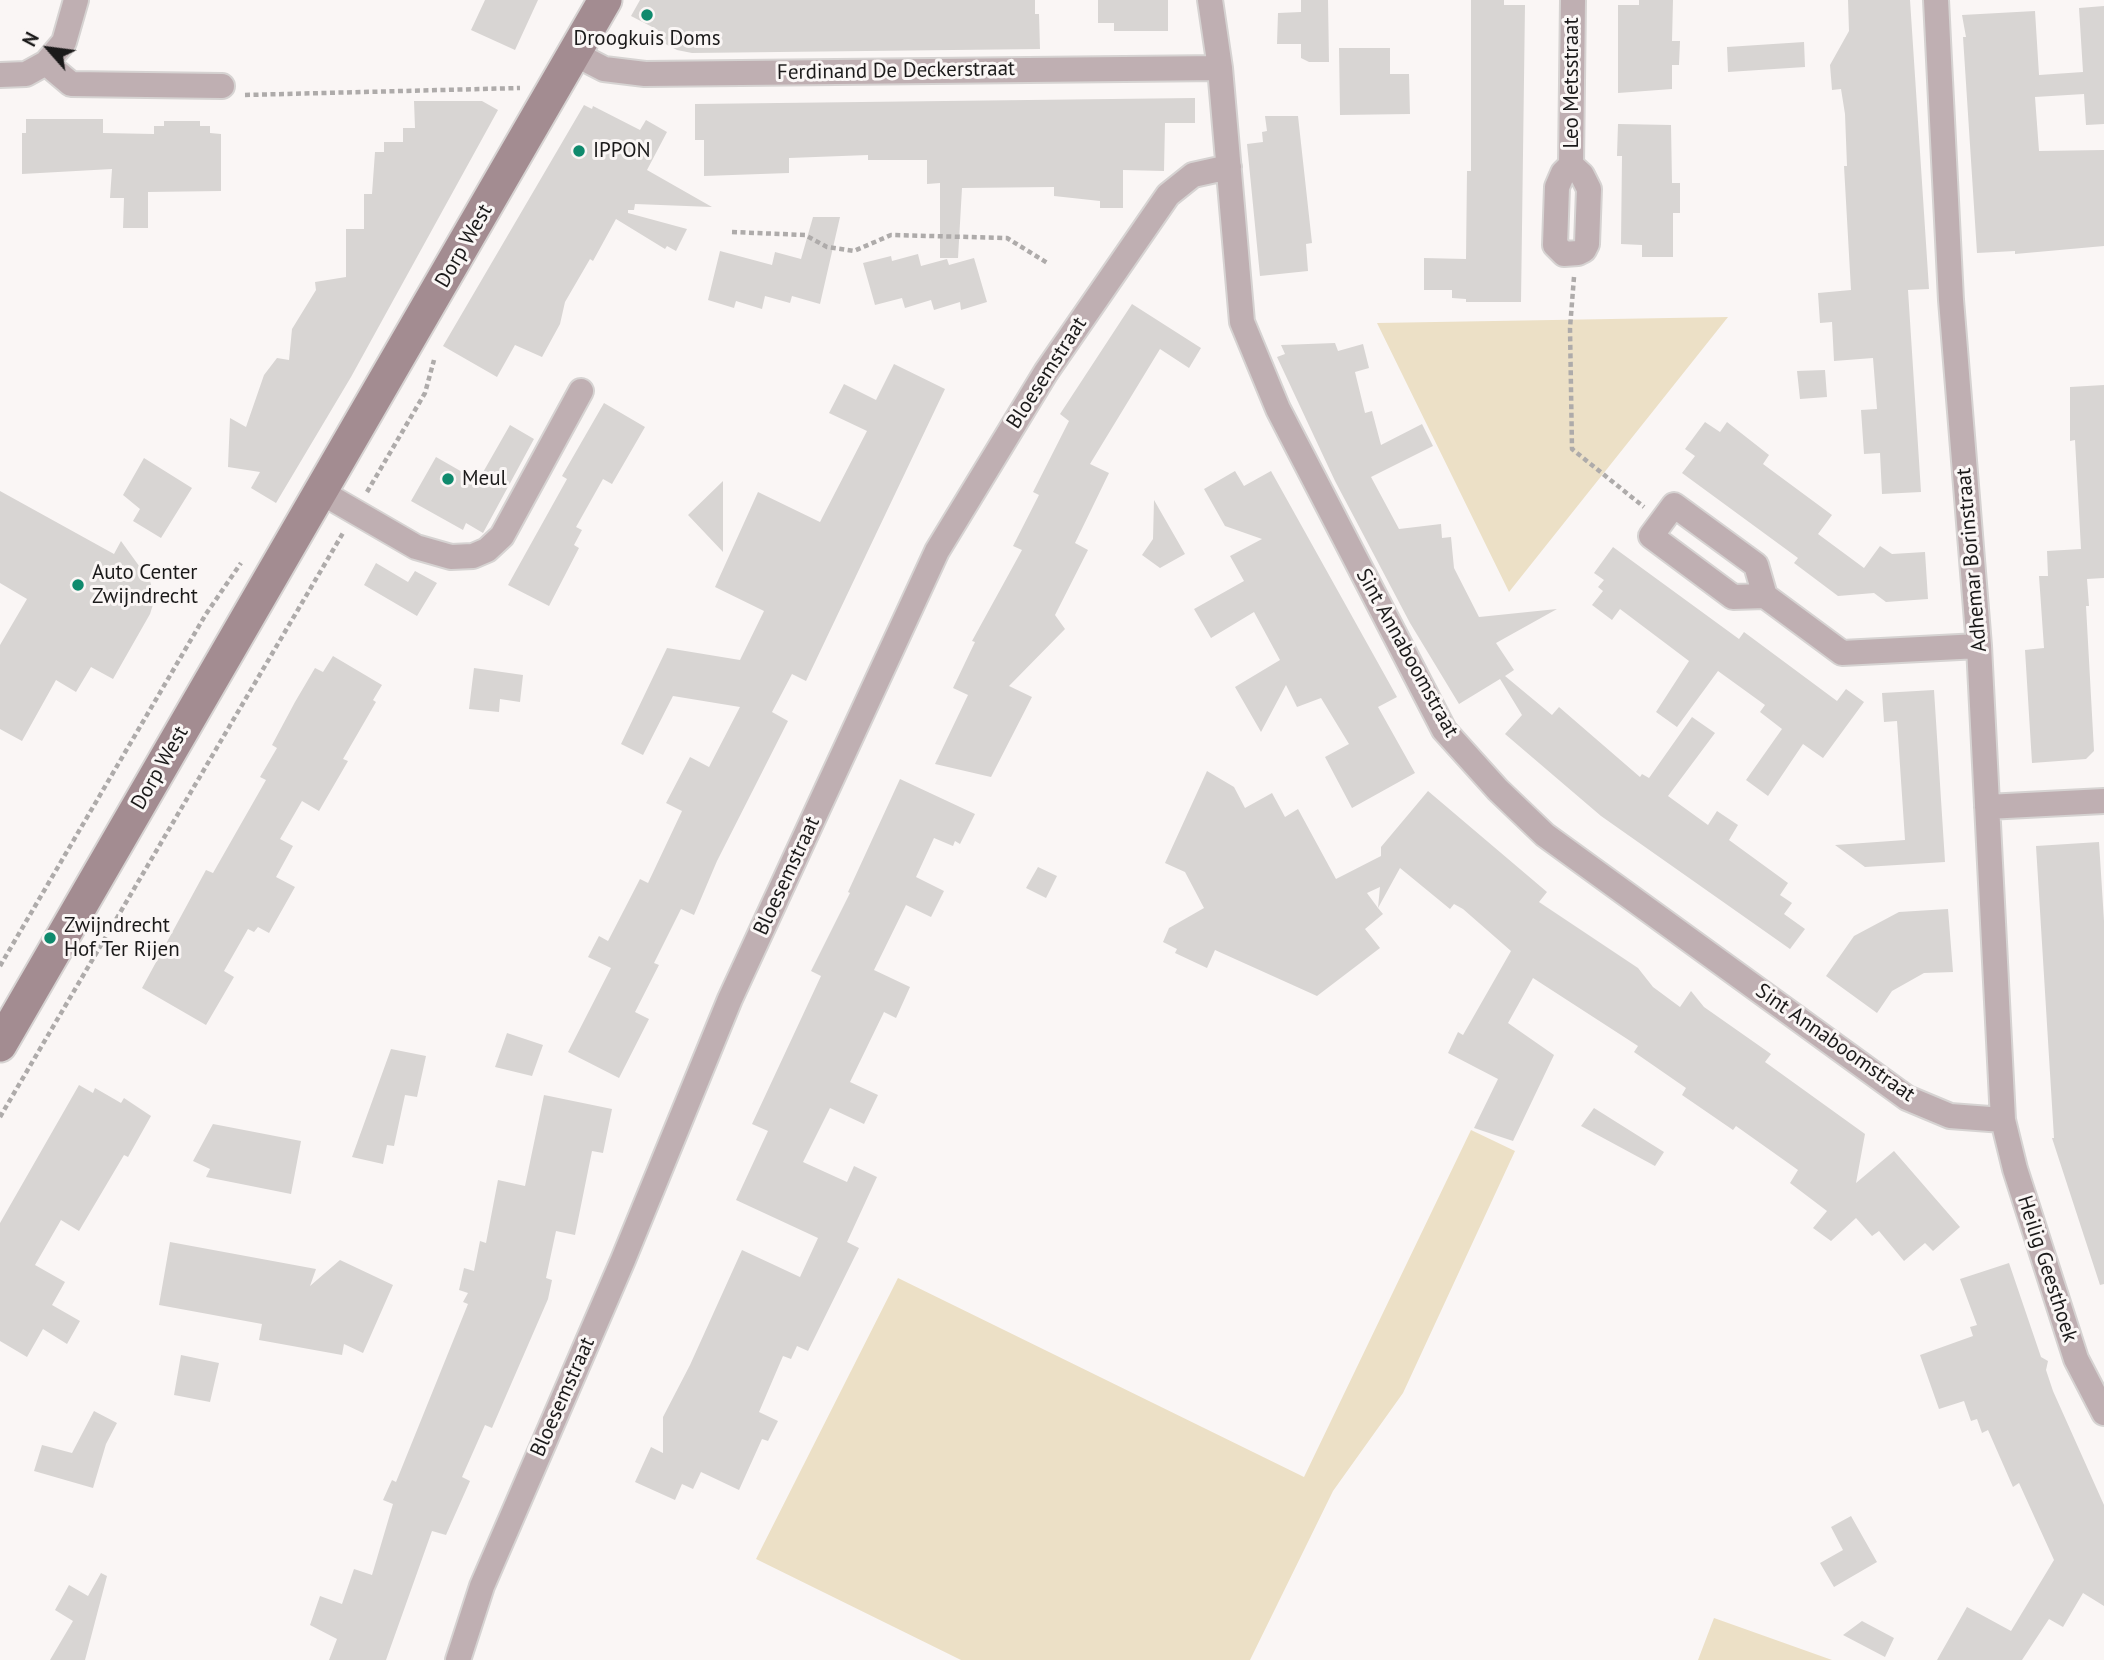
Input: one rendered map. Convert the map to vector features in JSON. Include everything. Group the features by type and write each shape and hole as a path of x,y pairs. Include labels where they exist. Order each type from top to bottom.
{"main road":[{"name":"Dorp West","path":"0,1045 605,0"}],"street":[{"path":"0,75 26,74 46,63 64,42 76,0"},
{"name":"Sint Annaboomstraat","path":"1210,0 1220,68 1242,323 1278,409 1444,730 1498,790 1545,835 1907,1098 1951,1116 2003,1120"},
{"name":"Leo Metsstraat","path":"1573,0 1571,165 1563,173 1557,187 1555,245 1564,254 1584,250"},
{"name":"Adhemar Borinstraat","path":"1936,0 1951,300 1979,646 2003,1120"},
{"name":"Ferdinand De Deckerstraat","path":"575,54 604,69 645,74 1220,68"},
{"path":"46,63 71,83 222,86"},
{"name":"Bloesemstraat","path":"458,1660 482,1586 623,1261 730,999 937,551 1046,372 1168,195 1193,175 1229,167"},
{"path":"321,492 416,547 451,557 473,556 487,550 502,536 581,391"},
{"path":"1765,596 1733,597 1651,536 1674,505 1756,565 1765,596 1842,653 1979,646"},
{"path":"1987,807 2104,800"},
{"name":"Heilig Geesthoek","path":"2003,1120 2014,1169 2076,1359 2104,1413"}],"path":[{"path":"222,86 243,95 525,88 549,100"},
{"path":"732,232 805,235 827,247 854,251 891,235 1007,238 1049,264"},
{"path":"1584,250 1575,269 1570,328 1572,449 1662,521"},
{"path":"0,1118 425,393 434,358"}],"shaded area":[{"path":"1728,317 1509,592 1377,323"},
{"path":"1471,1130 1515,1151 1403,1393 1333,1491 1250,1660 961,1660 756,1559 898,1278 1304,1477"},
{"path":"1714,1618 1832,1660 1698,1660"}],"building":[{"path":"485,0 538,0 515,50 471,30"},
{"path":"640,0 1035,0 1035,14 1039,14 1040,49 692,53 677,50 654,38 658,30 631,16"},
{"path":"1098,0 1168,0 1168,31 1114,31 1114,23 1098,23"},
{"path":"1301,0 1328,0 1329,62 1309,62 1301,58 1301,44 1277,44 1278,13 1301,12"},
{"path":"1471,0 1504,0 1504,5 1525,5 1521,302 1466,302 1466,299 1452,298 1452,290 1424,290 1424,258 1466,259 1467,171 1471,171"},
{"path":"1639,0 1673,0 1672,41 1680,41 1679,65 1672,65 1672,89 1618,93 1618,5 1639,5"},
{"path":"1848,0 1910,0 1929,289 1908,290 1921,492 1882,494 1880,453 1864,454 1861,410 1877,409 1873,358 1834,361 1832,322 1820,323 1818,293 1851,290 1844,166 1847,166 1845,114 1841,89 1832,90 1830,65 1849,31"},
{"path":"2104,6 2104,124 2086,125 2084,94 2035,97 2039,151 2104,150 2104,246 2015,254 2015,251 1977,253 1963,37 1966,37 1962,15 2035,11 2039,75 2083,72 2079,8"},
{"path":"1804,42 1805,67 1728,72 1727,47"},
{"path":"1339,48 1390,48 1390,74 1409,74 1410,114 1340,115"},
{"path":"1195,98 1195,123 1165,123 1164,171 1123,170 1123,208 1100,208 1100,201 1054,196 1054,187 962,188 958,258 940,258 940,183 927,184 927,160 868,160 868,155 789,158 789,173 704,176 704,140 695,140 695,104"},
{"path":"414,101 482,101 498,110 351,377 276,503 251,488 260,472 228,467 230,418 246,427 264,375 277,358 289,360 292,329 316,290 315,282 346,277 346,229 364,229 364,194 372,194 375,152 384,152 384,142 403,142 403,128 415,128"},
{"path":"584,105 592,109 593,106 640,130 646,120 667,132 647,170 712,207 635,204 634,210 628,210 628,213 687,229 676,251 667,246 665,249 616,219 593,261 590,259 565,302 560,324 542,357 515,345 497,377 443,346"},
{"path":"1265,116 1298,116 1312,243 1306,244 1308,271 1260,276 1247,144 1263,142 1262,132 1267,131"},
{"path":"26,119 103,119 103,133 154,134 154,126 164,126 164,121 200,121 200,126 210,126 210,133 221,134 221,191 148,192 148,228 123,228 124,198 110,198 112,169 22,174 22,133 26,133"},
{"path":"1618,124 1671,125 1672,183 1680,183 1680,213 1673,213 1673,257 1642,257 1642,245 1621,244 1622,156 1617,156"},
{"path":"813,217 840,217 820,304 792,296 790,303 765,296 762,309 736,301 734,308 708,300 720,251 772,265 775,252 801,259"},
{"path":"918,254 921,266 947,259 949,265 974,258 987,302 961,310 960,302 934,310 931,300 905,308 902,298 875,305 863,263 891,256 892,261"},
{"path":"1132,304 1201,348 1189,368 1160,349 1090,464 1109,473 1075,543 1088,550 1055,615 1065,629 1009,686 1032,697 991,777 935,764 968,695 953,688 975,642 972,641 1022,550 1013,546 1039,495 1033,492 1069,421 1060,414"},
{"path":"1335,343 1338,351 1363,344 1369,368 1355,372 1365,413 1372,411 1381,445 1422,424 1433,446 1371,477 1399,529 1441,524 1442,538 1451,537 1454,568 1479,617 1557,609 1496,643 1514,670 1505,676 1552,715 1559,707 1640,777 1642,774 1649,778 1692,717 1715,733 1668,796 1708,825 1717,811 1738,825 1729,840 1788,883 1780,895 1792,903 1784,914 1805,929 1790,949 1601,816 1505,734 1522,715 1500,679 1459,704 1410,623 1335,481 1277,357 1285,354 1281,345"},
{"path":"894,364 945,389 806,681 792,674 772,712 788,721 717,861 694,915 681,909 654,963 659,965 635,1012 649,1019 619,1078 568,1052 611,968 588,957 599,936 608,941 640,879 648,883 682,811 666,803 690,757 709,767 740,707 673,696 643,755 621,744 667,648 740,660 764,611 715,587 758,492 820,522 867,431 829,413 844,384 876,400"},
{"path":"1825,370 1827,397 1800,399 1797,371"},
{"path":"2104,385 2104,578 2087,579 2089,606 2086,606 2094,751 2086,759 2032,763 2025,650 2044,648 2039,576 2048,576 2047,551 2081,549 2075,440 2070,441 2070,387"},
{"path":"604,403 645,427 612,484 603,479 576,527 582,530 574,545 579,548 549,606 508,585 567,479 562,476"},
{"path":"1705,422 1720,432 1727,422 1769,455 1763,464 1832,515 1818,534 1864,568 1880,546 1892,554 1925,552 1928,599 1886,602 1874,593 1838,596 1794,563 1798,558 1682,473 1695,456 1685,449"},
{"name":"Meul","path":"510,425 534,439 483,533 466,523 463,530 411,501 436,457 478,481"},
{"path":"144,458 192,488 161,538 133,521 140,509 123,495"},
{"path":"1235,471 1244,486 1271,471 1397,697 1378,707 1415,773 1352,808 1325,757 1349,744 1321,698 1297,707 1286,685 1261,732 1235,687 1280,660 1254,612 1211,638 1194,609 1244,581 1230,556 1262,539 1225,526 1204,489"},
{"path":"723,481 723,552 688,515"},
{"path":"0,491 114,554 121,541 150,581 155,598 150,614 113,679 91,667 76,692 56,680 22,741 0,729 0,645 27,599 0,583"},
{"path":"1154,500 1185,554 1160,568 1142,555 1153,539"},
{"path":"1613,547 1739,639 1744,632 1837,701 1846,689 1864,702 1823,758 1803,744 1768,796 1746,780 1782,729 1760,712 1765,705 1718,671 1677,727 1656,712 1689,661 1620,609 1612,620 1592,605 1603,591 1598,587 1604,580 1594,573"},
{"path":"376,563 408,582 415,571 437,583 417,616 364,585"},
{"path":"333,656 382,685 373,700 376,702 343,759 348,761 319,811 302,801 280,839 293,846 276,877 295,887 269,933 258,927 254,932 248,929 224,971 234,977 206,1025 142,988 206,870 213,873 266,780 260,777 277,748 272,745 295,702 315,668 323,672"},
{"path":"474,668 523,675 520,702 500,699 499,712 469,709"},
{"path":"1934,690 1945,862 1865,867 1835,845 1905,840 1897,721 1884,722 1882,693"},
{"path":"1207,771 1234,787 1245,808 1272,793 1285,817 1298,809 1336,879 1381,856 1381,847 1428,791 1547,892 1539,902 1638,968 1653,987 1680,1007 1691,991 1704,1007 1771,1054 1765,1062 1865,1134 1856,1183 1894,1151 1960,1227 1933,1251 1925,1243 1904,1261 1879,1231 1872,1236 1856,1218 1831,1241 1813,1228 1827,1211 1790,1183 1798,1170 1736,1126 1733,1130 1682,1095 1686,1088 1634,1052 1638,1046 1533,978 1508,1023 1554,1055 1513,1141 1474,1128 1498,1079 1448,1053 1458,1032 1463,1035 1511,951 1463,909 1454,904 1450,909 1400,868 1378,908 1383,914 1365,929 1380,948 1317,996 1215,950 1207,968 1175,953 1177,949 1163,942 1169,928 1204,908 1185,872 1165,863","holes":["1380,887 1378,908 1367,893"]},
{"path":"900,779 975,814 960,844 955,841 953,846 934,838 916,877 944,891 931,917 906,905 874,970 910,987 896,1018 884,1012 850,1082 878,1095 864,1124 830,1108 803,1162 847,1182 854,1166 877,1177 847,1242 859,1248 808,1351 797,1346 791,1359 783,1356 759,1412 778,1421 768,1441 762,1439 739,1490 701,1472 693,1489 682,1484 675,1500 635,1482 651,1447 663,1453 663,1417 690,1365 742,1250 800,1277 818,1238 736,1200 768,1131 752,1124 821,976 811,971 850,893 848,892"},
{"path":"2099,842 2104,921 2104,1284 2100,1285 2052,1138 2036,846"},
{"path":"1038,867 1057,876 1046,898 1026,888"},
{"path":"1948,909 1953,972 1924,973 1892,991 1877,1013 1826,976 1854,936 1899,912"},
{"path":"507,1033 543,1045 532,1076 495,1067"},
{"path":"391,1049 426,1056 417,1097 405,1095 394,1146 387,1145 383,1164 352,1157"},
{"path":"79,1085 93,1093 95,1088 121,1103 124,1098 151,1116 128,1157 124,1155 79,1231 61,1220 35,1265 65,1282 52,1305 80,1321 67,1344 43,1329 27,1357 0,1341 0,1223"},
{"path":"544,1095 612,1109 603,1153 592,1151 575,1235 556,1231 546,1278 552,1280 548,1299 492,1428 485,1425 462,1477 470,1481 446,1535 432,1531 386,1660 329,1660 337,1639 310,1625 320,1596 342,1604 354,1569 372,1575 393,1504 383,1500 392,1480 396,1482 468,1304 463,1302 468,1293 459,1290 464,1268 474,1271 480,1241 486,1243 498,1180 525,1186"},
{"path":"1594,1108 1664,1152 1655,1166 1581,1126"},
{"path":"213,1124 301,1141 291,1194 206,1177 210,1169 193,1161"},
{"path":"170,1242 316,1269 310,1286 340,1260 393,1285 363,1353 344,1344 342,1355 259,1340 262,1324 159,1305"},
{"path":"2009,1263 2041,1357 2048,1361 2046,1370 2053,1391 2104,1505 2104,1606 2083,1593 2063,1627 2049,1619 2022,1660 1937,1660 1967,1607 2011,1631 2054,1560 2019,1483 2013,1487 1988,1430 1982,1433 1977,1419 1971,1421 1964,1401 1939,1409 1920,1355 1973,1336 1970,1327 1977,1325 1960,1279"},
{"path":"181,1355 219,1363 210,1402 174,1395"},
{"path":"94,1411 117,1423 106,1444 93,1488 34,1471 42,1445 72,1453"},
{"path":"1851,1516 1877,1562 1834,1587 1820,1563 1843,1550 1831,1527"},
{"path":"101,1573 107,1576 85,1660 50,1660 73,1621 55,1610 69,1585 88,1596"},
{"path":"1862,1621 1894,1638 1885,1657 1843,1635"}],"place":[{"name":"Droogkuis Doms","path":"647,15"},
{"name":"IPPON","path":"579,151"},
{"name":"Meul","path":"448,479"},
{"name":"Auto Center Zwijndrecht","path":"78,585"},
{"name":"Zwijndrecht Hof Ter Rijen","path":"50,938"}]}
